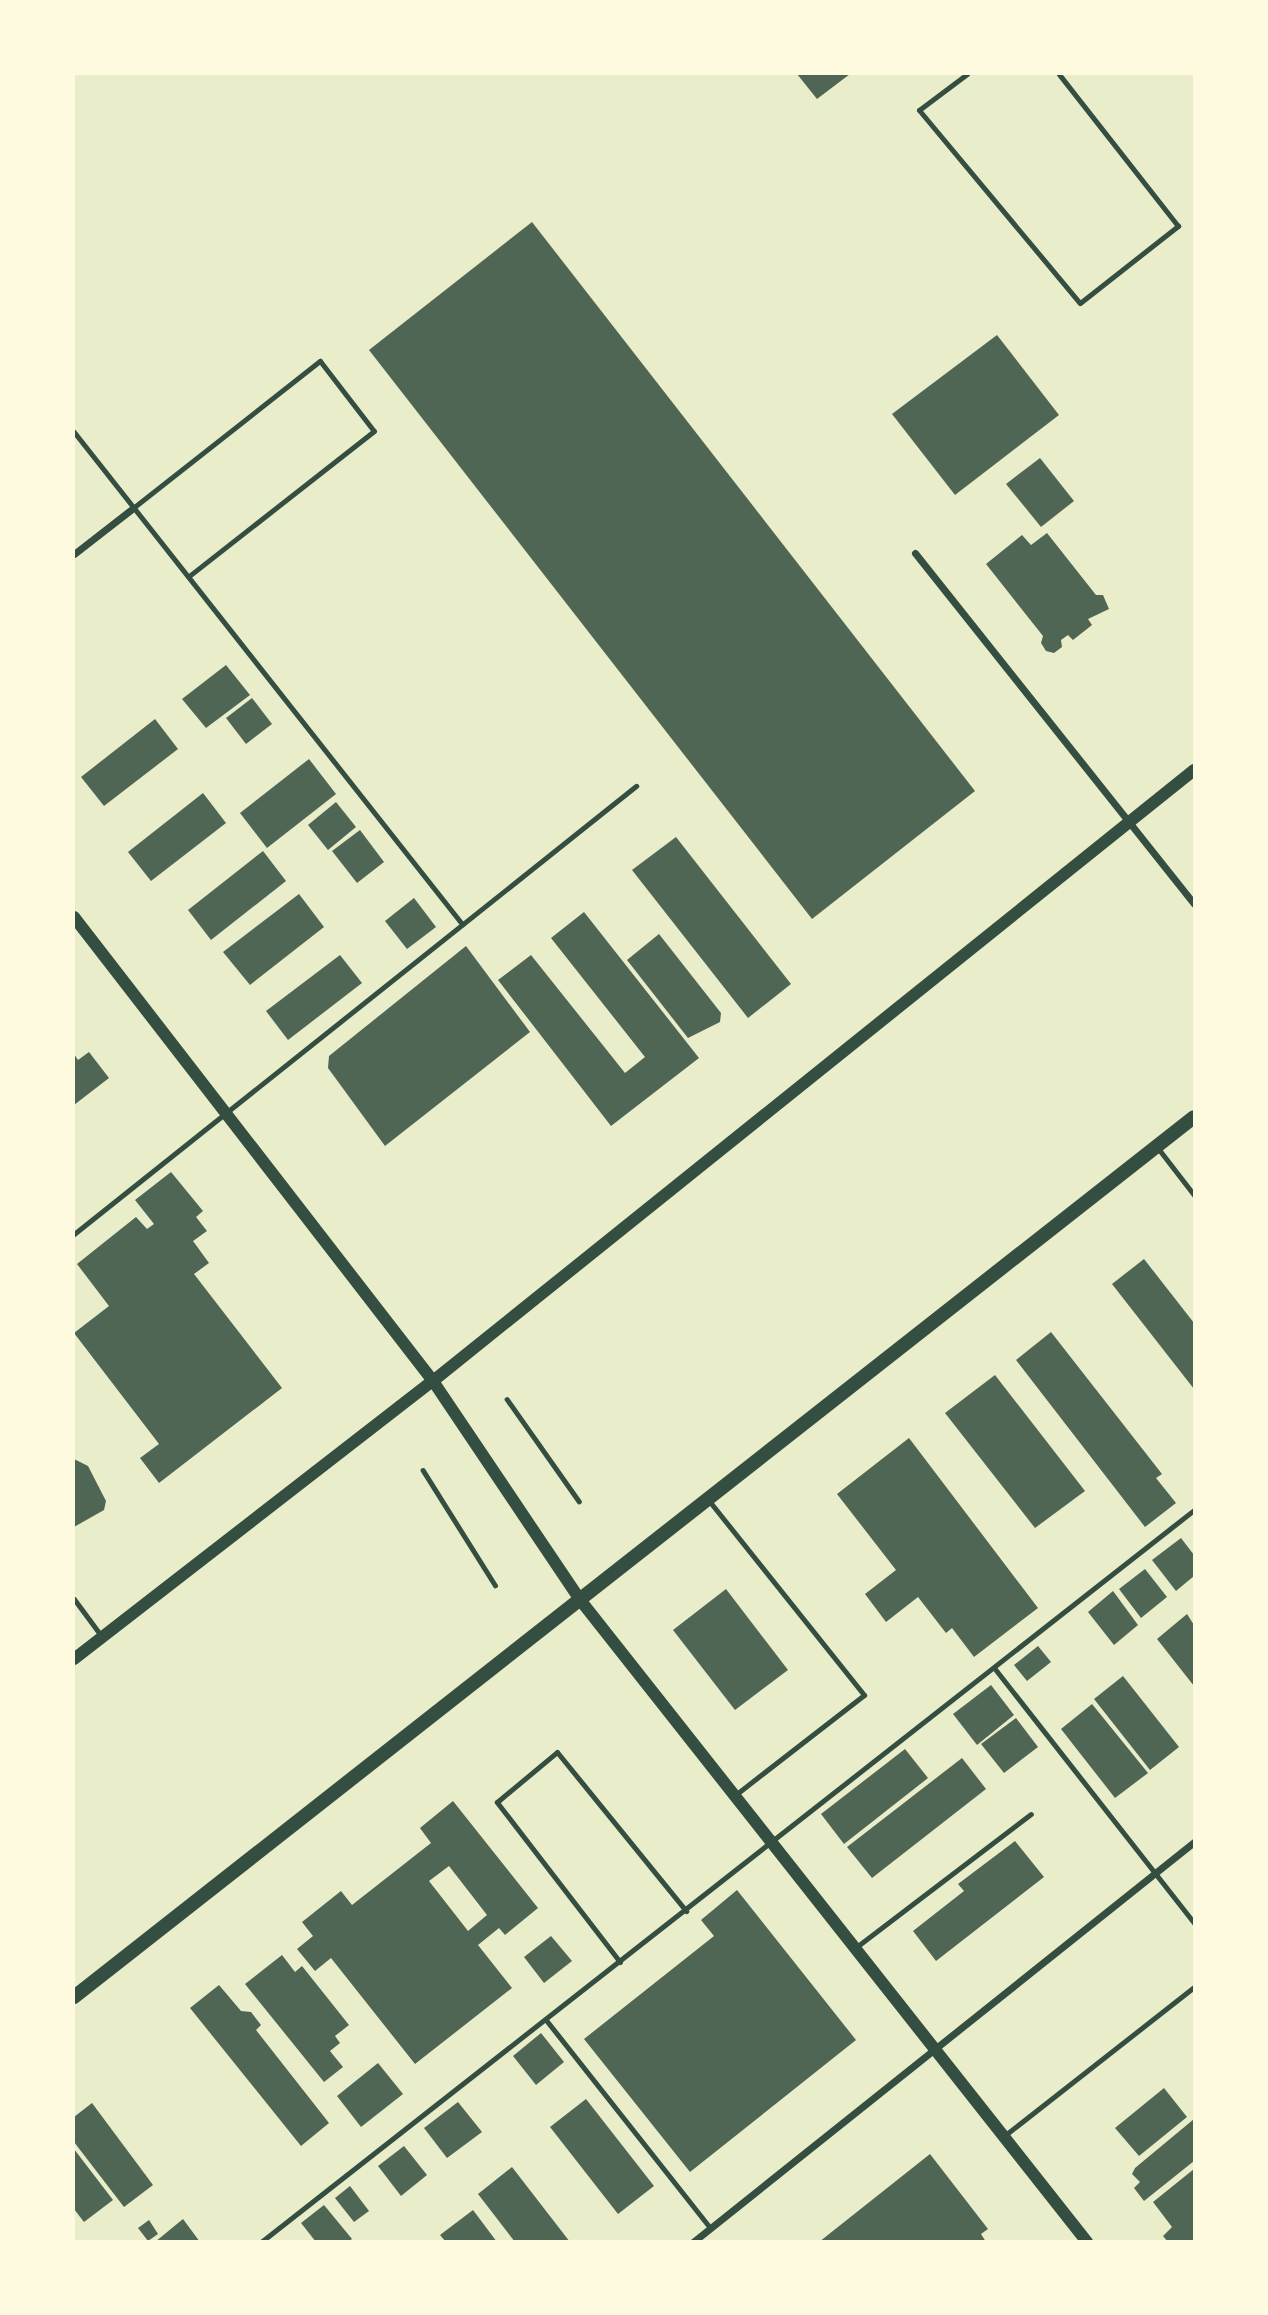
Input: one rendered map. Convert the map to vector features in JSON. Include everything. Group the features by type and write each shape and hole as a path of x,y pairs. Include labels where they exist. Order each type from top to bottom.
{"main road":[{"path":"74,1997 1195,1117"}],"street":[{"path":"74,554 133,508"},
{"path":"915,552 1195,904"},
{"path":"74,1659 433,1381 1195,769"},
{"path":"74,917 433,1381 581,1601 1087,2242"},
{"path":"693,2242 1195,1842"}],"lane":[{"path":"967,74 919,110 1080,303 1178,226 1059,74"},
{"path":"133,508 320,361 374,431 188,577"},
{"path":"74,432 462,924"},
{"path":"74,1234 636,786"},
{"path":"1157,1147 1195,1195"},
{"path":"709,1500 863,1695 735,1795"},
{"path":"261,2242 1195,1510"},
{"path":"74,1599 102,1637"},
{"path":"995,1669 1195,1923"},
{"path":"620,1962 497,1802 557,1752 686,1911"},
{"path":"855,1948 1031,1814"},
{"path":"1004,2136 1195,1987"},
{"path":"546,2020 709,2228"}],"path":[{"path":"507,1399 579,1501"},
{"path":"423,1470 495,1585"}],"building":[{"path":"797,74 850,74 817,99"},
{"path":"532,222 975,791 812,919 369,350"},
{"path":"997,335 1059,415 955,495 892,414"},
{"path":"1040,458 1074,501 1041,527 1006,484"},
{"path":"1047,533 1096,595 1103,595 1109,609 1088,619 1092,625 1073,640 1068,635 1061,640 1062,647 1054,653 1046,651 1041,643 1043,636 986,564 1022,535 1031,545"},
{"path":"226,665 250,695 206,728 182,699"},
{"path":"252,698 272,724 246,744 226,718"},
{"path":"155,719 178,749 104,806 81,777"},
{"path":"309,759 336,794 267,848 240,813"},
{"path":"203,793 226,823 151,881 128,852"},
{"path":"336,802 356,827 328,850 308,825"},
{"path":"360,830 384,862 357,883 332,851"},
{"path":"676,837 791,984 748,1018 632,870"},
{"path":"263,851 286,881 211,940 188,910"},
{"path":"299,894 324,927 250,985 223,952"},
{"path":"414,898 436,927 407,949 385,921"},
{"path":"584,912 699,1058 611,1126 498,980 531,955 625,1073 645,1057 551,938"},
{"path":"659,934 721,1013 720,1022 688,1038 627,960"},
{"path":"466,946 530,1032 385,1146 328,1068 329,1056"},
{"path":"340,955 362,983 288,1040 266,1011"},
{"path":"89,1052 109,1078 74,1105 74,1054 78,1060"},
{"path":"171,1172 203,1211 196,1217 207,1231 193,1241 209,1263 194,1274 282,1388 159,1483 140,1458 159,1444 74,1333 109,1306 77,1264 136,1217 147,1229 154,1224 135,1200"},
{"path":"1144,1259 1194,1323 1194,1389 1112,1284"},
{"path":"1051,1332 1162,1474 1156,1478 1176,1503 1145,1527 1016,1360"},
{"path":"995,1375 1085,1491 1035,1528 945,1413"},
{"path":"909,1438 1038,1608 974,1657 952,1628 946,1633 918,1597 886,1622 865,1594 896,1570 837,1494"},
{"path":"74,1459 88,1466 106,1501 104,1510 74,1527"},
{"path":"1181,1538 1194,1555 1194,1576 1176,1591 1152,1560"},
{"path":"1145,1569 1167,1597 1141,1618 1119,1589"},
{"path":"726,1589 788,1670 735,1710 673,1630"},
{"path":"1113,1591 1138,1625 1114,1645 1088,1612"},
{"path":"1187,1614 1194,1625 1194,1686 1157,1639"},
{"path":"1038,1646 1051,1662 1027,1681 1014,1665"},
{"path":"1123,1676 1179,1747 1150,1770 1094,1699"},
{"path":"991,1685 1014,1715 977,1745 953,1714"},
{"path":"1092,1704 1148,1773 1115,1798 1061,1729"},
{"path":"1016,1718 1038,1747 1004,1773 981,1744"},
{"path":"905,1749 928,1778 844,1844 821,1814"},
{"path":"962,1758 986,1789 872,1878 847,1847"},
{"path":"453,1801 538,1908 505,1935 499,1928 478,1945 512,1988 415,2064 331,1958 315,1971 297,1949 313,1936 302,1922 341,1891 352,1905 431,1843 420,1828","holes":["449,1866 487,1915 468,1931 429,1881"]},
{"path":"1015,1841 1044,1877 936,1961 913,1931 964,1891 958,1884"},
{"path":"737,1890 856,2040 690,2172 584,2039 714,1936 701,1920"},
{"path":"551,1936 572,1961 544,1983 524,1957"},
{"path":"282,1955 295,1972 302,1966 349,2025 335,2036 340,2043 330,2051 343,2067 324,2082 245,1984"},
{"path":"219,1985 241,2011 251,2012 261,2025 256,2030 329,2123 301,2146 190,2008"},
{"path":"541,2033 564,2062 536,2085 513,2056"},
{"path":"378,2063 403,2094 361,2127 337,2096"},
{"path":"1164,2088 1187,2117 1139,2156 1115,2128"},
{"path":"586,2099 654,2186 618,2214 550,2127"},
{"path":"458,2102 482,2132 447,2158 424,2128"},
{"path":"92,2103 153,2185 124,2207 74,2142 74,2117"},
{"path":"1194,2119 1194,2161 1144,2201 1134,2188 1140,2182 1132,2174 1135,2168"},
{"path":"404,2146 427,2175 401,2196 378,2166"},
{"path":"74,2149 113,2200 84,2222 74,2209"},
{"path":"930,2154 988,2229 981,2234 986,2242 819,2242"},
{"path":"512,2167 570,2242 515,2242 478,2194"},
{"path":"1194,2169 1194,2242 1168,2242 1163,2236 1172,2227 1153,2202"},
{"path":"350,2186 369,2211 354,2222 335,2198"},
{"path":"324,2205 352,2239 348,2242 316,2242 301,2223"},
{"path":"473,2210 497,2242 446,2242 440,2235"},
{"path":"183,2219 200,2242 155,2242"},
{"path":"149,2220 158,2234 148,2241 138,2228"}]}
